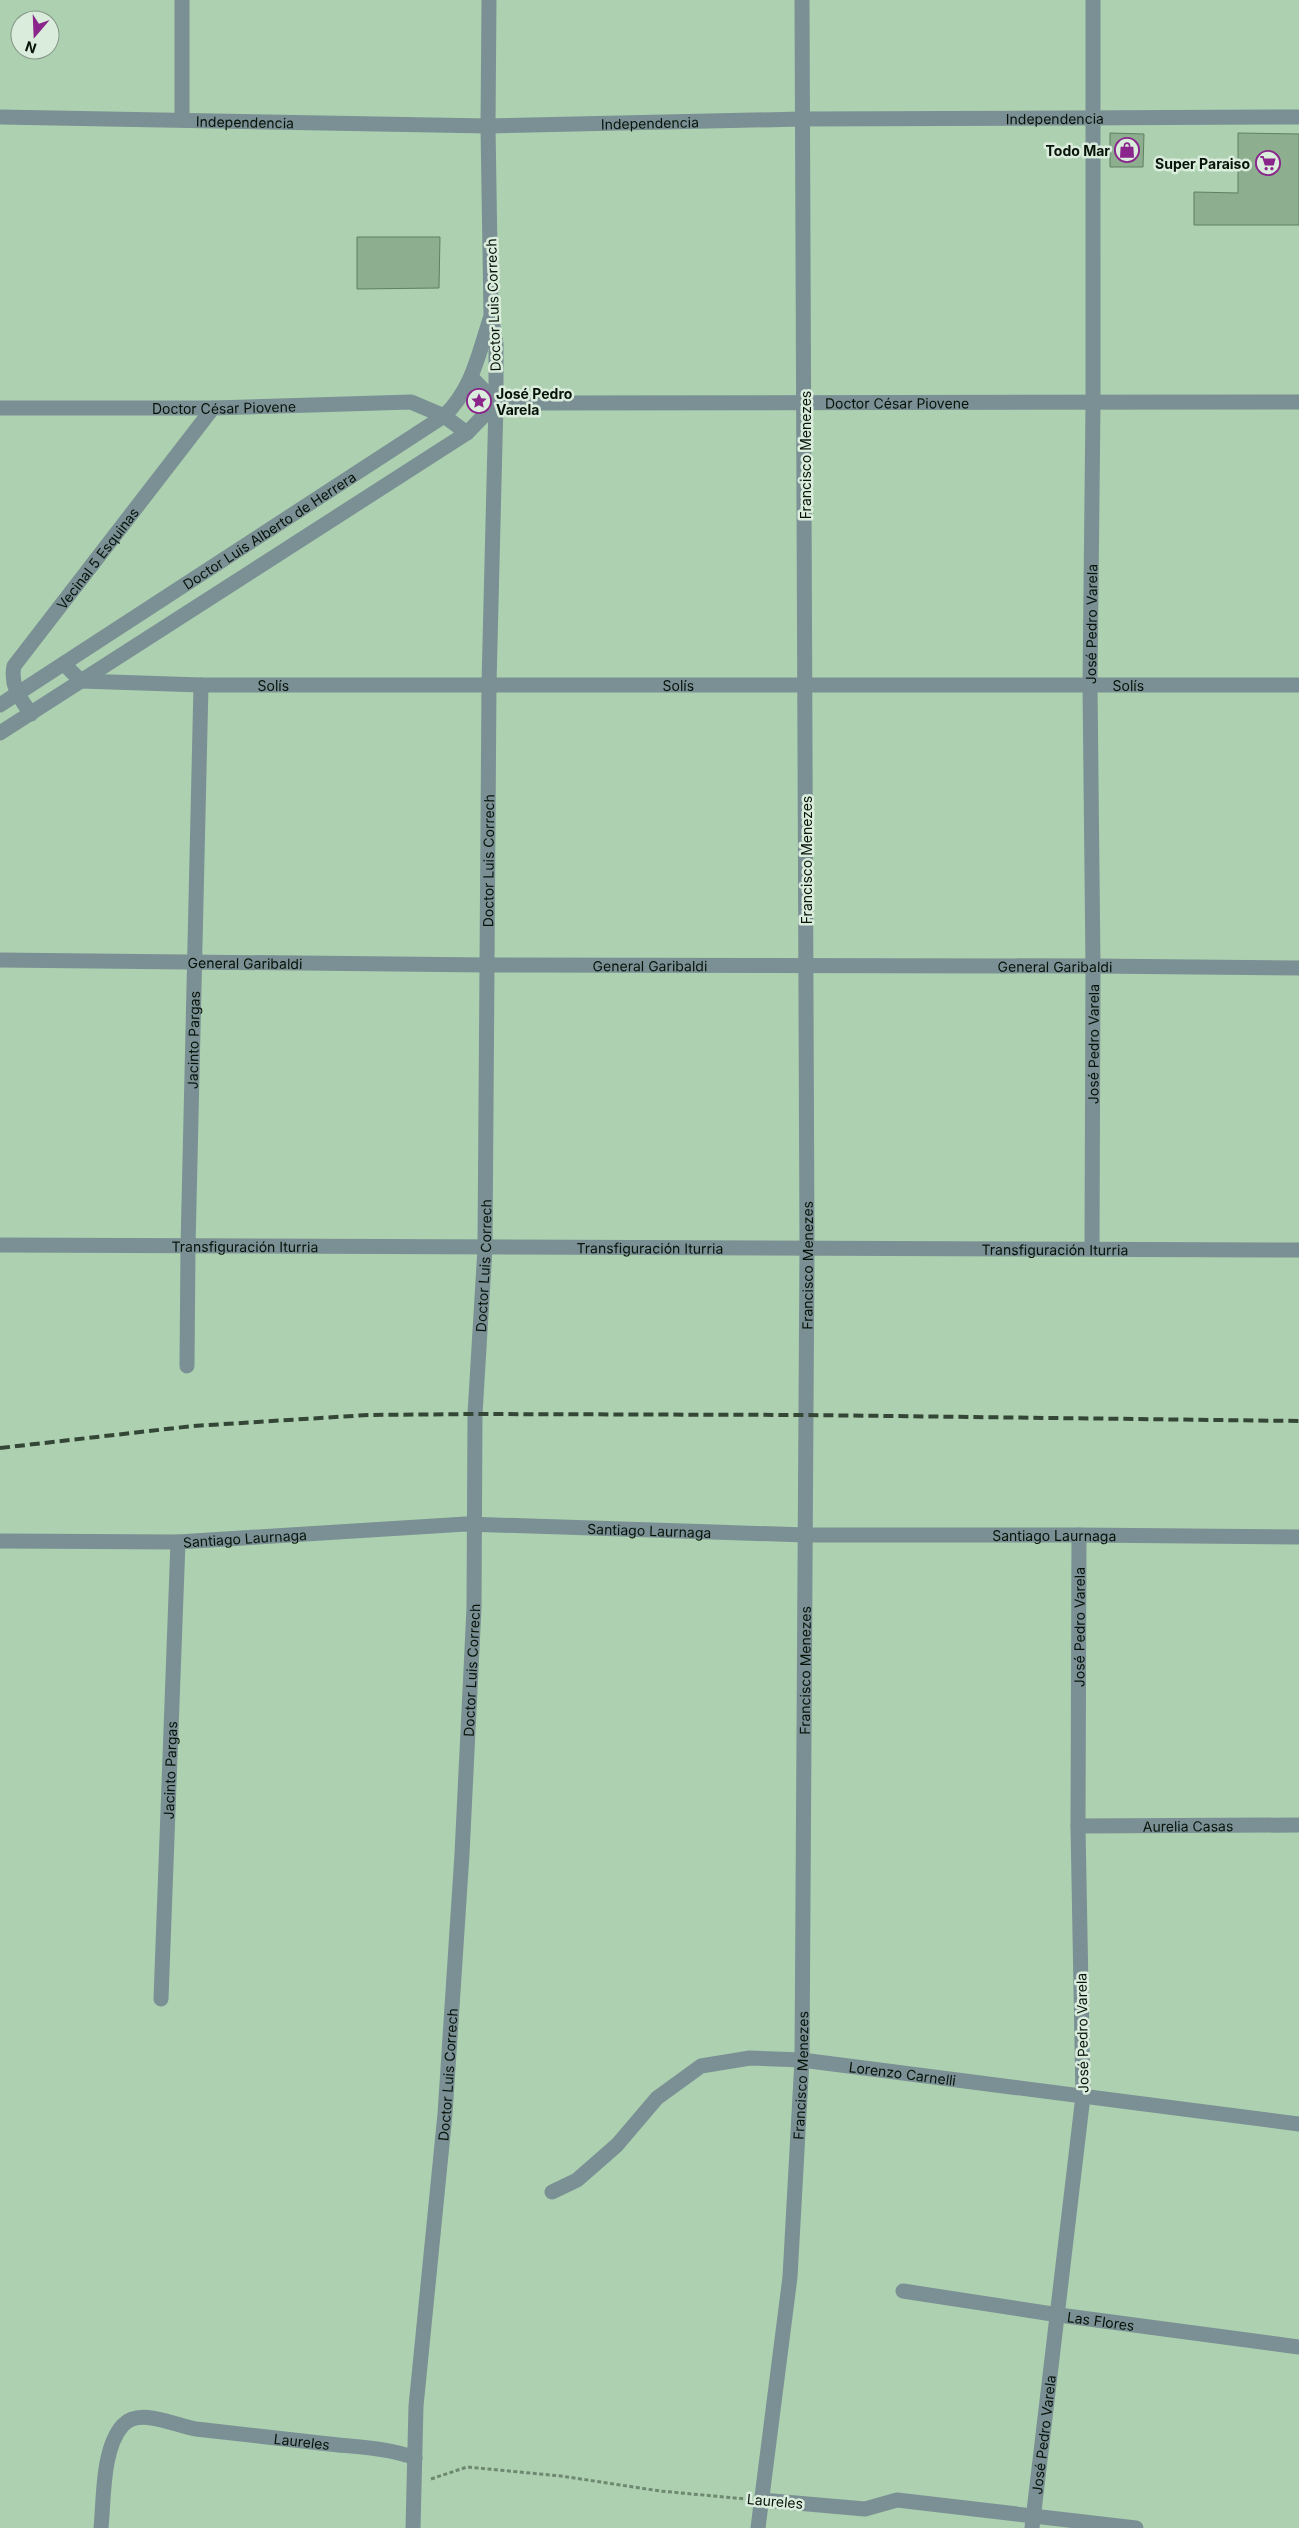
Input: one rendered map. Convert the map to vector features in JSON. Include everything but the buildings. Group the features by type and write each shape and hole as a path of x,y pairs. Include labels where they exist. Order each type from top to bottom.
{"street":[{"path":"182,0 182,119"},
{"name":"Doctor Luis Correch","path":"412,2528 416,2406 445,2114 462,1854 474,1608 475,1414 485,1248 489,684 496,403 496,344 491,315 488,126 489,0"},
{"name":"Francisco Menezes","path":"758,2528 790,2277 802,2060 806,1536 807,965 802,0"},
{"name":"José Pedro Varela","path":"1092,1249 1093,966 1090,685 1094,403 1093,0"},
{"name":"Independencia","path":"0,117 488,126 802,118 1299,117"},
{"name":"Doctor Luis Alberto de Herrera","path":"0,705 444,416 459,401 471,377 491,315"},
{"path":"471,377 496,403"},
{"name":"Doctor César Piovene","path":"0,408 212,408 411,402 444,416 467,433"},
{"name":"Doctor César Piovene","path":"496,403 1299,402"},
{"name":"Doctor Luis Alberto de Herrera","path":"0,733 467,433 496,403"},
{"name":"Vecinal 5 Esquinas","path":"31,714 17,694 11,679 14,666 212,408"},
{"path":"65,664 81,681"},
{"name":"Solís","path":"81,681 202,685 1299,685"},
{"name":"Jacinto Pargas","path":"187,1366 188,1247 202,685"},
{"name":"General Garibaldi","path":"0,960 487,965 1299,968"},
{"name":"Transfiguración Iturria","path":"0,1244 188,1247 1299,1250"},
{"name":"Santiago Laurnaga","path":"0,1541 178,1542 475,1524 806,1536 1079,1534 1299,1537"},
{"name":"José Pedro Varela","path":"1033,2522 1059,2315 1083,2096 1078,1826 1079,1534"},
{"name":"Jacinto Pargas","path":"161,1999 178,1542"},
{"name":"Aurelia Casas","path":"1078,1826 1299,1825"},
{"name":"Lorenzo Carnelli","path":"552,2192 577,2180 617,2145 657,2098 701,2066 750,2058 802,2060 1299,2124"},
{"name":"Las Flores","path":"903,2291 1059,2315 1299,2347"},
{"name":"Laureles","path":"102,2528 107,2465 113,2442 124,2425 132,2419 143,2417 188,2428 356,2447 405,2454 415,2458"},
{"name":"Laureles","path":"761,2500 866,2509 897,2500 1033,2522 1136,2528"}],"path":[{"name":"Laureles","path":"415,2482 467,2467 561,2476 660,2491 761,2500"}],"railway":[{"path":"0,1448 193,1426 368,1415 807,1415 1299,1421"}],"place":[{"name":"Todo Mar","path":"1127,150"},
{"name":"Super Paraiso","path":"1268,163"},
{"name":"José Pedro Varela","path":"479,401"}]}
